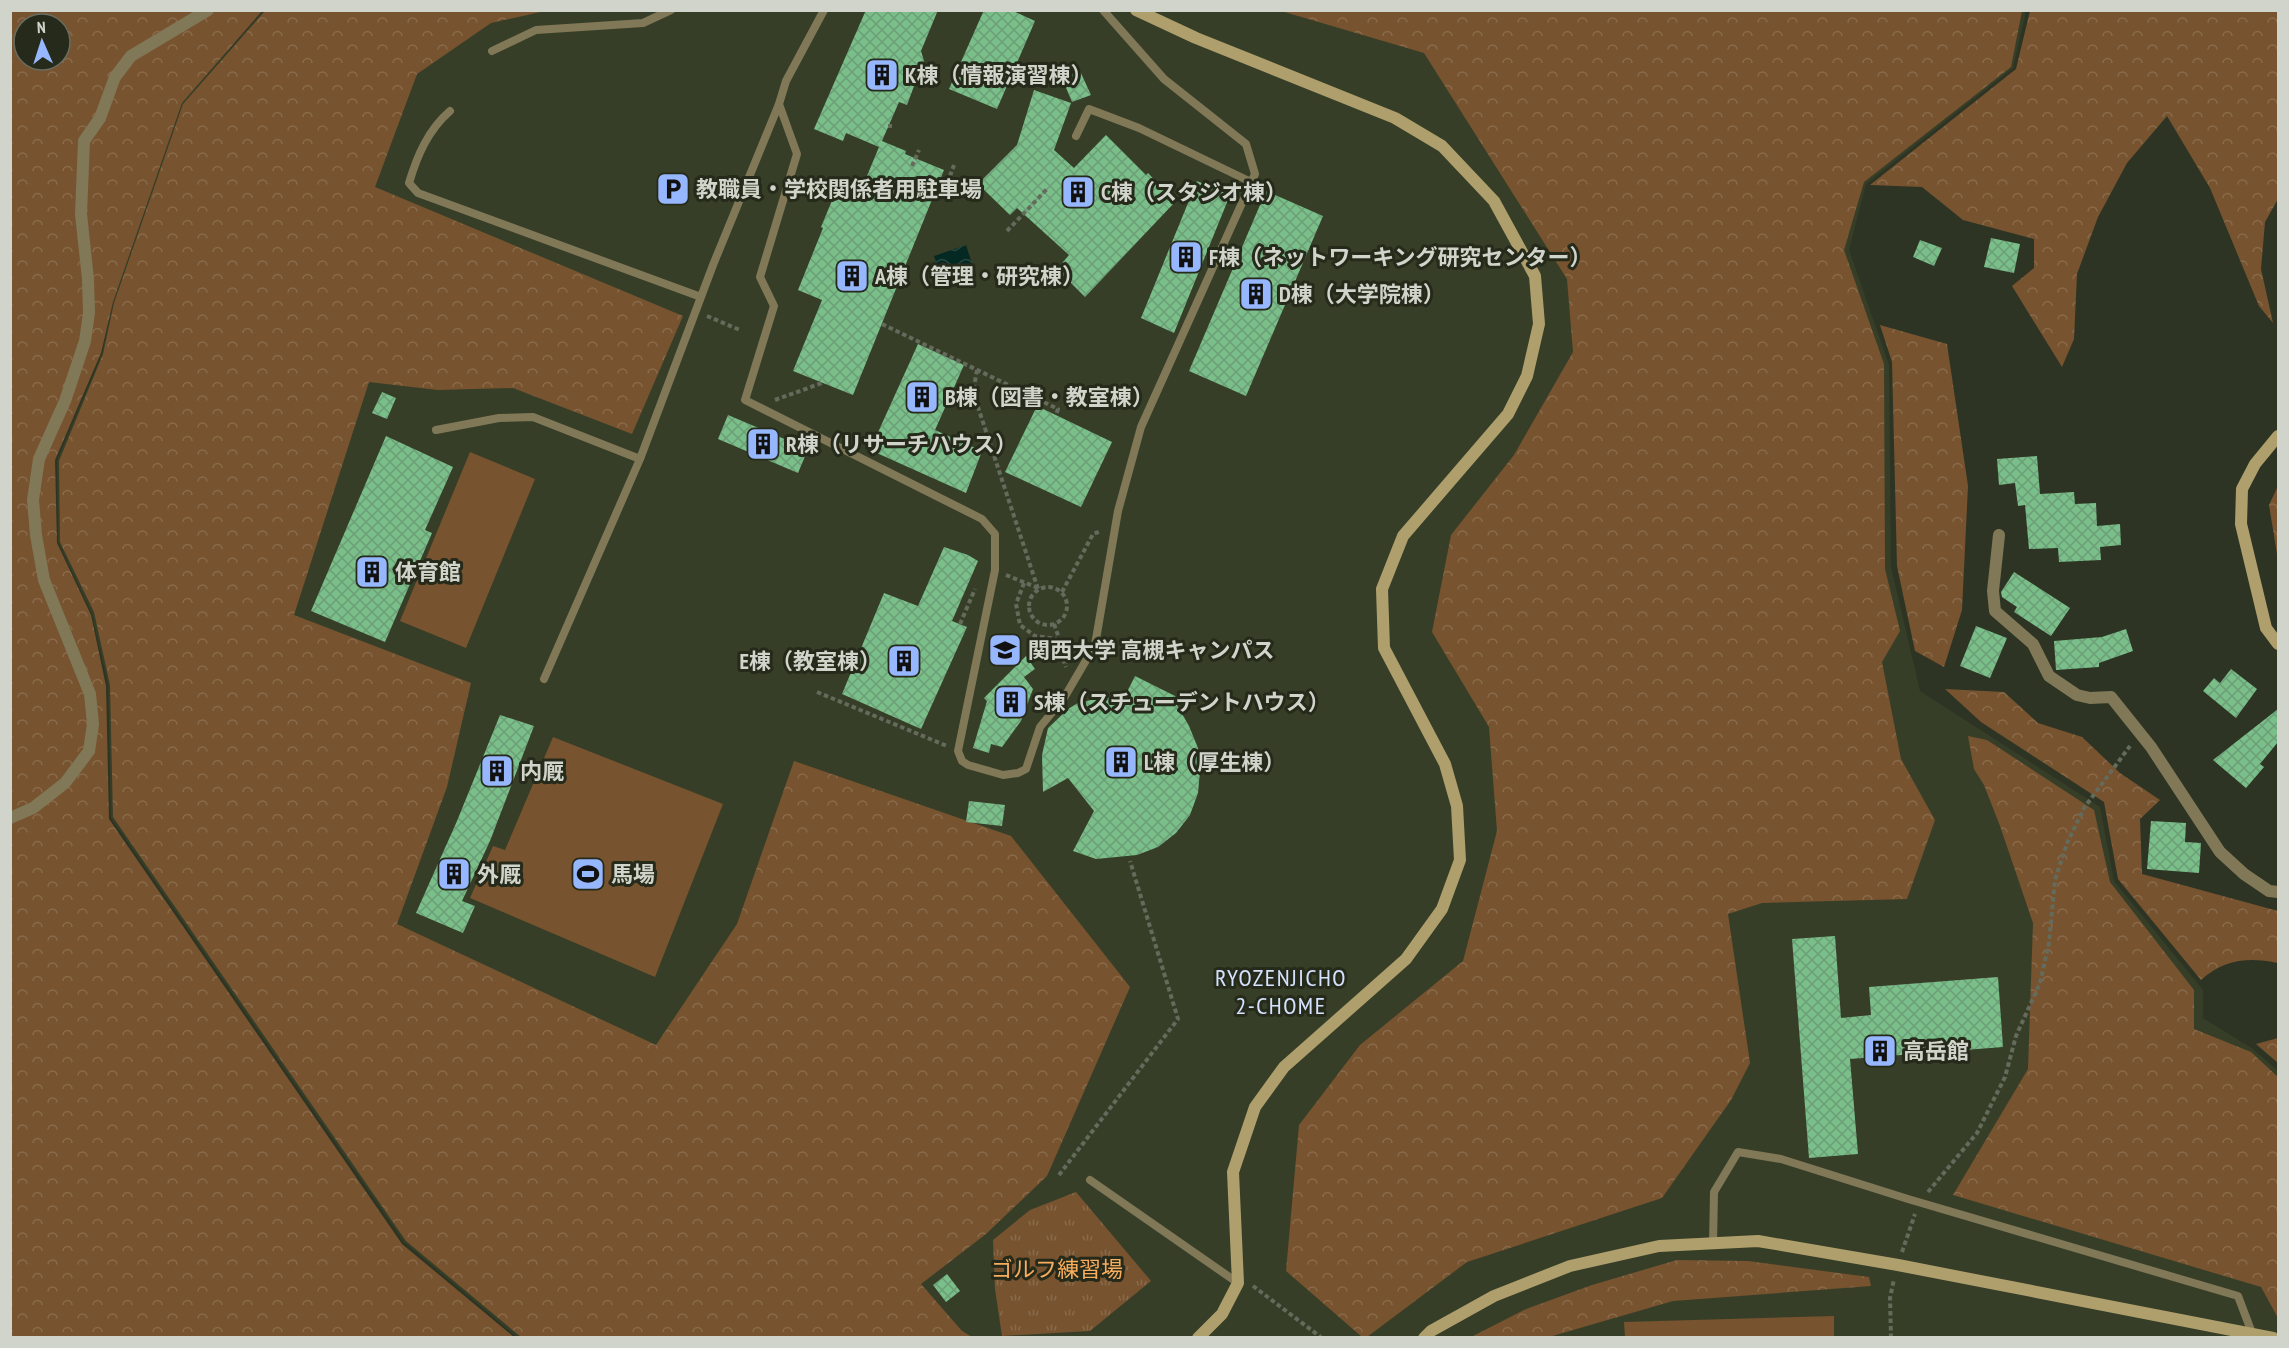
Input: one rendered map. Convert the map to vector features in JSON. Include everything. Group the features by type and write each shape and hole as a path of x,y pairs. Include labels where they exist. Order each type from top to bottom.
{"street":[{"path":"10,818 33,808 65,783 89,752 93,724 90,694 44,580 33,500 39,459 65,401 85,341 89,313 81,214 84,141 100,118 115,77 131,56 208,10"},
{"path":"1136,10 1196,38 1395,118 1442,146 1494,201 1535,276 1539,324 1527,376 1508,414 1403,536 1382,589 1384,648 1444,764 1457,806 1460,860 1442,909 1406,959 1284,1067 1255,1107 1233,1172 1238,1283 1222,1314 1198,1338"},
{"path":"2278,436 2255,464 2242,489 2241,524 2266,628 2278,644"},
{"path":"1999,535 1993,591 1995,611 2033,644 2049,676 2078,694 2090,698 2111,697 2151,747 2220,852 2244,874 2269,891 2278,892"},
{"path":"1424,1338 1431,1331 1494,1296 1570,1266 1659,1246 1758,1241 1898,1265 2232,1334 2252,1333 2273,1338"}],"lane":[{"path":"492,51 536,30 643,23 671,10"},
{"path":"544,679 639,459 779,104 786,81 824,10"},
{"path":"779,104 797,154 760,277 774,306 745,400 982,519 995,534 995,570 958,751 962,761 968,765 1003,775 1018,773 1026,769 1040,727 1064,698 1095,645 1116,525 1142,427 1255,174 1246,144 1164,79 1103,10"},
{"path":"1076,136 1089,109 1139,128 1251,182"},
{"path":"450,111 424,143 414,165 409,183 418,193 701,297"},
{"path":"436,430 499,418 532,417 639,459"},
{"path":"1713,1244 1714,1191 1738,1152 1781,1159 2238,1296 2252,1333"},
{"path":"1090,1180 1238,1283"}],"path":[{"path":"912,166 919,150"},
{"path":"950,176 954,165"},
{"path":"1007,231 1047,189"},
{"path":"696,311 740,330"},
{"path":"882,324 1058,409 1056,415"},
{"path":"977,370 973,392 1038,589"},
{"path":"757,407 822,383"},
{"path":"1062,592 1093,534 1116,525"},
{"path":"995,570 1038,589"},
{"path":"1024,583 1016,604 1020,624 1035,636 1056,639 1072,685"},
{"path":"1051,586 1062,592 1066,598 1067,610 1060,621 1048,625 1036,621 1029,610 1030,598 1038,589 1051,586"},
{"path":"817,692 958,751"},
{"path":"1891,1338 1890,1298 1898,1265 1919,1202 1977,1133 2005,1077 2016,1036 2040,983 2049,943 2055,880 2067,843 2084,808 2139,733"},
{"path":"1059,1175 1178,1019 1131,861"},
{"path":"1252,1285 1322,1338"}],"shaded area":[{"name":"関西大学 高槻キャンパス","path":"263,11 2026,11 2013,68 1866,184 1849,250 1889,365 1891,567 1920,691 2100,807 2114,881 2203,990 2203,1018 2253,1049 2278,1071 2278,1337 517,1337 404,1242 111,818 108,685 92,614 58,542 57,460 102,354 113,302 182,103"}],"green space":[{"path":"10,11 262,11 182,103 113,302 101,353 55,460 57,543 91,615 106,686 109,819 402,1244 514,1337 11,1337"},
{"path":"265,11 545,11 491,23 417,74 375,187 683,316 632,434 513,388 438,390 369,382 294,615 471,683 447,787 397,924 656,1045 737,924 794,761 1011,836 1130,987 1047,1176 986,1234 921,1284 962,1331 972,1337 521,1337 406,1241 113,817 110,685 94,612 60,542 59,461 103,354 114,303 183,104"},
{"path":"1281,11 2022,11 2011,67 1864,182 1844,250 1884,364 1885,569 1900,631 1882,662 1901,759 1935,820 1907,899 1762,903 1728,914 1750,1063 1731,1100 1662,1198 1467,1262 1367,1337 1362,1337 1286,1271 1299,1125 1360,1045 1463,961 1497,831 1489,727 1432,632 1451,535 1514,455 1573,352 1567,279 1424,53"},
{"path":"2030,11 2278,11 2278,199 2265,222 2261,269 2273,323 2259,306 2210,188 2167,116 2127,163 2098,217 2077,274 2074,339 2062,367 2012,286 2034,268 2034,239 1963,220 1922,187 1870,185 2016,69"},
{"path":"1880,325 1947,344 1968,486 1962,610 1944,667 1915,651 1897,566 1892,362"},
{"path":"470,452 535,479 466,648 400,621"},
{"path":"2278,486 2278,560 2269,505"},
{"path":"1945,689 2004,692 2038,723 2082,737 2120,773 2160,800 2140,819 2142,874 2278,911 2278,963 2257,960 2237,961 2219,968 2201,980 2118,879 2104,802 1981,722"},
{"path":"1968,736 1987,740 2094,810 2110,882 2194,990 2194,1029 2251,1052 2278,1077 2278,1318 2261,1287 1953,1195 2028,1069 2033,923 2000,826 1984,785 1974,769"},
{"name":"馬場","path":"553,737 723,804 655,977 470,898 493,846 505,850"},
{"path":"2278,1038 2278,1063 2256,1044"},
{"name":"ゴルフ練習場","path":"1076,1192 1151,1281 1090,1331 1002,1336 995,1289 993,1240 1030,1210"},
{"path":"1677,1260 1748,1261 1869,1277 1871,1286 1673,1301 1549,1337 1471,1337 1526,1309 1592,1285"},
{"path":"1834,1316 1834,1337 1625,1337 1624,1322"}],"water":[{"path":"966,245 976,276 945,287 934,256"}],"building":[{"name":"A棟（管理・研究棟）","path":"866,10 938,10 921,51 928,74 917,78 907,105 899,102 882,141 906,151 905,154 944,170 853,395 793,371 822,300 798,290 823,228 821,227 836,191 857,200 879,147 846,133 843,141 814,129"},
{"name":"K棟（情報演習棟）","path":"984,10 1011,10 1035,21 997,109 949,89"},
{"path":"1080,71 1091,95 1072,102 1062,78"},
{"name":"C棟（スタジオ棟）","path":"1034,90 1071,103 1054,150 1074,168 1106,135 1146,175 1148,173 1175,202 1085,297 1057,269 1069,255 1017,208 1010,215 978,184 1017,145"},
{"name":"F棟（ネットワーキング研究センター）","path":"1197,181 1230,195 1174,333 1141,318"},
{"name":"D棟（大学院棟）","path":"1266,191 1323,216 1246,396 1189,371"},
{"path":"1991,238 2020,244 2014,273 1984,267"},
{"path":"1920,240 1942,248 1934,266 1913,257"},
{"name":"B棟（図書・教室棟）","path":"918,344 964,365 935,430 982,451 966,493 870,450"},
{"path":"382,392 396,398 387,419 372,413"},
{"name":"B棟（図書・教室棟）","path":"1037,406 1112,442 1081,507 1005,472"},
{"name":"R棟（リサーチハウス）","path":"728,415 808,449 798,473 718,439"},
{"name":"体育館","path":"386,436 453,467 425,530 432,533 385,642 311,611"},
{"path":"2037,456 2040,494 2074,492 2075,504 2096,503 2097,526 2120,524 2121,545 2100,547 2101,560 2059,562 2058,548 2029,549 2025,505 2018,506 2015,483 1999,485 1997,459"},
{"name":"E棟（教室棟）","path":"944,547 978,561 952,621 967,627 921,729 842,694 884,593 918,606"},
{"path":"2014,572 2070,608 2051,636 2014,612 2017,607 2002,597 2001,592"},
{"path":"1976,626 2007,638 1990,678 1960,666"},
{"path":"2126,629 2133,651 2099,663 2099,667 2056,670 2054,641 2102,637"},
{"name":"S棟（スチューデントハウス）","path":"1026,656 1035,669 1024,677 1033,689 1021,721 1002,747 991,744 989,753 973,748 987,701 984,698"},
{"path":"2231,669 2257,689 2236,718 2203,691 2214,678 2220,683"},
{"name":"L棟（厚生棟）","path":"1135,676 1179,698 1176,703 1198,748 1200,771 1198,793 1190,815 1176,833 1158,847 1137,855 1096,859 1073,851 1094,811 1068,778 1043,792 1042,755 1048,728 1068,709 1078,703 1104,697 1123,700"},
{"path":"2278,709 2278,742 2260,764 2264,767 2246,788 2213,760"},
{"path":"500,715 534,726 490,841 462,901 475,906 463,933 416,913 457,821"},
{"path":"969,801 1005,805 1002,826 966,822"},
{"path":"2151,821 2186,823 2185,842 2201,843 2199,873 2147,869"},
{"name":"高岳館","path":"1835,936 1841,1018 1871,1015 1869,987 1998,977 2003,1047 1850,1059 1858,1154 1809,1158 1792,939"},
{"path":"947,1274 960,1291 946,1302 933,1285"}],"place":[{"name":"K棟（情報演習棟）","path":"882,75"},
{"name":"教職員・学校関係者用駐車場","path":"673,189"},
{"name":"C棟（スタジオ棟）","path":"1078,192"},
{"name":"F棟（ネットワーキング研究センター）","path":"1186,257"},
{"name":"A棟（管理・研究棟）","path":"852,276"},
{"name":"D棟（大学院棟）","path":"1256,294"},
{"name":"B棟（図書・教室棟）","path":"922,397"},
{"name":"R棟（リサーチハウス）","path":"763,444"},
{"name":"体育館","path":"372,572"},
{"name":"関西大学 高槻キャンパス","path":"1005,650"},
{"name":"E棟（教室棟）","path":"904,661"},
{"name":"S棟（スチューデントハウス）","path":"1011,702"},
{"name":"L棟（厚生棟）","path":"1121,762"},
{"name":"内厩","path":"497,771"},
{"name":"外厩","path":"454,874"},
{"name":"馬場","path":"588,874"},
{"name":"高岳館","path":"1880,1051"}],"district":[{"name":"RYOZENJICHO 2-CHOME","path":"1281,991"}]}
